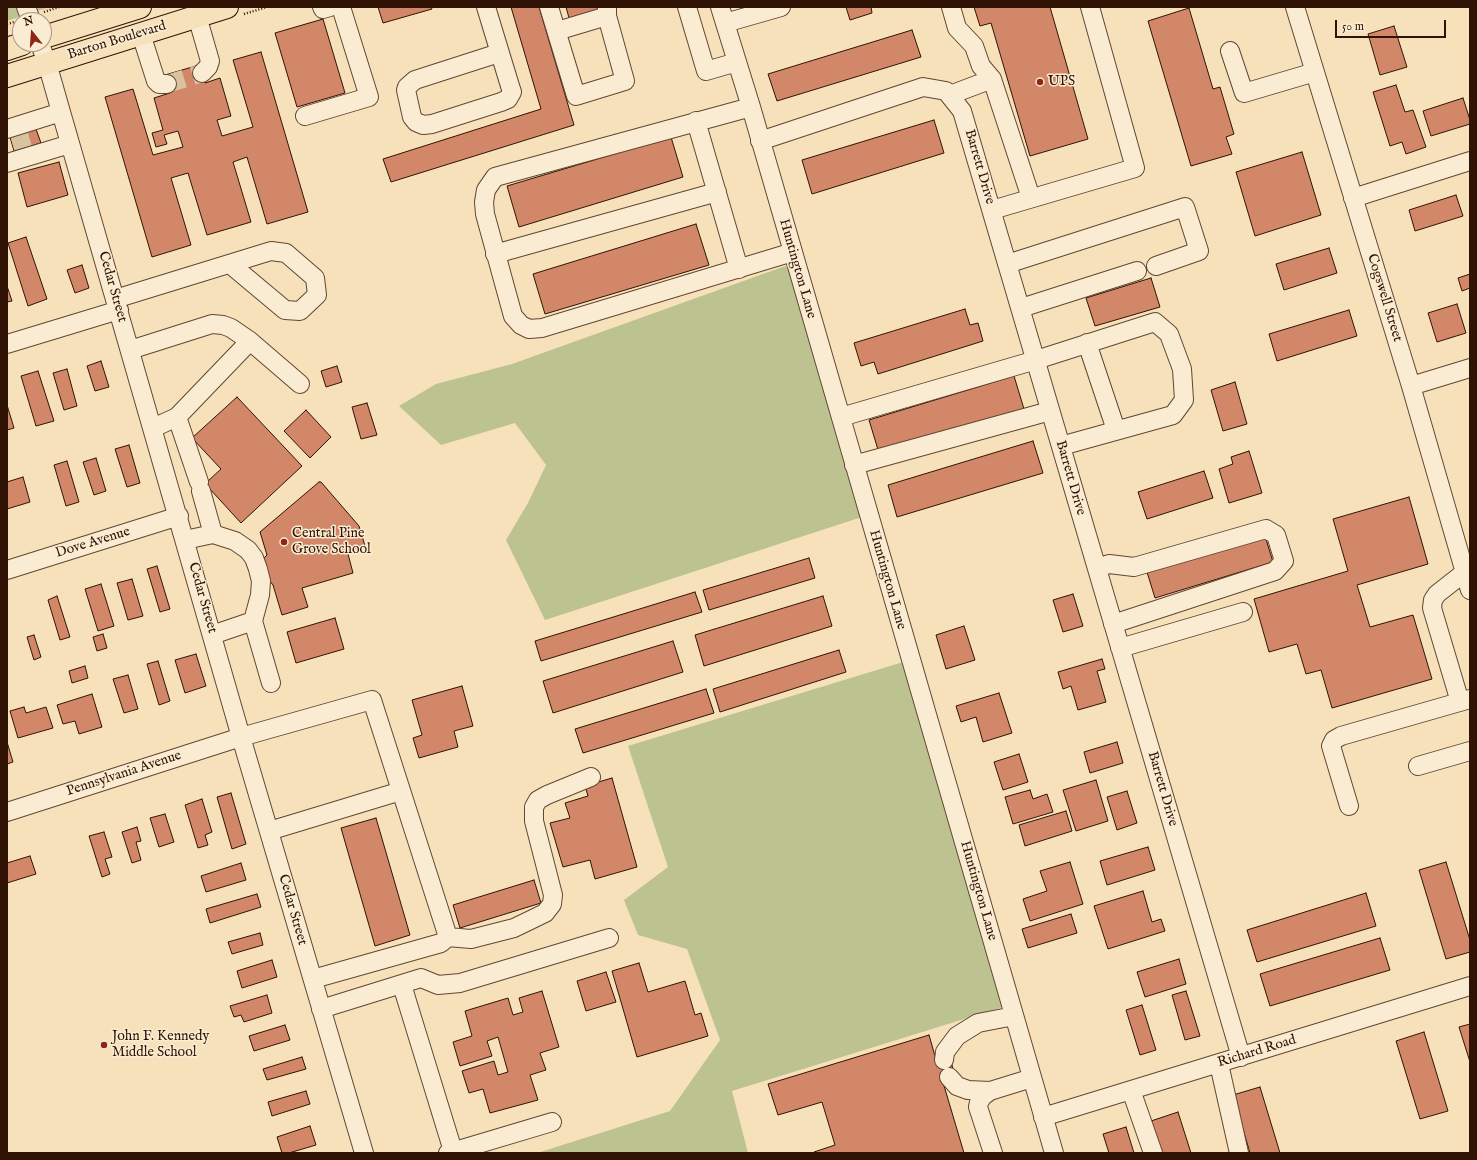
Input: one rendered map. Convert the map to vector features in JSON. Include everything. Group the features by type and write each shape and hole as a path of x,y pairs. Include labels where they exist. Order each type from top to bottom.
{"main road":[{"name":"Barton Boulevard","path":"52,34 140,7"},
{"name":"Barton Boulevard","path":"7,76 43,53 141,34 227,7"}],"street":[{"path":"322,7 323,9 330,7"},
{"path":"305,116 369,98 341,7"},
{"path":"486,7 512,92 508,99 432,124 423,125 416,122 412,117 406,95 407,87 415,80 499,53"},
{"path":"549,7 576,96 625,81 607,12 557,31"},
{"path":"687,7 706,71 737,62"},
{"path":"723,15 782,7"},
{"path":"951,7 957,28 974,46 981,66 992,79 1031,198"},
{"path":"992,210 1135,168 1090,7"},
{"name":"Cogswell Street","path":"1295,7 1411,386 1470,590"},
{"name":"Huntington Lane","path":"723,15 1054,1153"},
{"path":"197,16 210,61 208,67 202,74"},
{"path":"141,34 156,81 159,84 167,84"},
{"path":"1230,51 1244,93 1315,72"},
{"name":"Cedar Street","path":"43,53 179,516 241,737 364,1153"},
{"path":"760,140 922,87 946,90 950,95 992,79"},
{"name":"Barrett Drive","path":"950,95 962,111 992,210 1240,1057"},
{"path":"750,107 495,177 486,190 484,202 485,214 513,316 521,325 529,329 542,328 793,252"},
{"path":"7,163 24,139 61,112"},
{"path":"696,121 739,269"},
{"path":"24,139 70,144"},
{"path":"1354,198 1470,161"},
{"path":"495,254 717,192"},
{"path":"1007,264 1185,207 1199,251 1156,266"},
{"path":"7,344 230,264"},
{"path":"1020,308 1137,271"},
{"path":"840,417 1036,360 1155,322 1169,334 1182,369 1184,400 1173,414 1061,446"},
{"path":"130,350 212,324 223,325 231,328 250,341 300,384"},
{"path":"153,428 177,417 250,341"},
{"path":"1087,343 1116,430"},
{"path":"1411,386 1470,368"},
{"path":"854,465 1050,411"},
{"path":"177,417 200,487 213,534"},
{"name":"Dove Avenue","path":"7,570 179,516"},
{"path":"1097,568 1108,564 1134,568 1266,529 1276,535 1284,561 1275,571 1113,624"},
{"path":"185,540 213,534 236,541 248,550 254,558 261,581 260,595 253,621 271,683"},
{"path":"1349,806 1332,746 1334,740 1340,736 1465,700 1432,608 1433,600 1436,594 1465,572"},
{"path":"1120,648 1243,612"},
{"path":"212,635 253,621"},
{"name":"Pennsylvania Avenue","path":"7,812 241,737 372,700 401,791"},
{"path":"1418,766 1470,751"},
{"path":"312,979 441,943 448,937 470,940 514,928 545,913 552,904 553,895 534,821 534,807 538,800 547,795 590,777"},
{"path":"269,831 401,791 448,937"},
{"path":"321,1009 421,978 438,985 460,983 609,938"},
{"path":"402,985 450,1152 552,1122"},
{"name":"Richard Road","path":"1043,1117 1470,986"},
{"path":"990,1091 968,1090 958,1086 946,1069 945,1052 957,1036 978,1023 1014,1016"},
{"path":"1219,1064 1239,1153"},
{"path":"994,1153 978,1107 979,1102 983,1096 990,1091 1032,1078"},
{"path":"1131,1090 1153,1153"}],"path":[{"path":"36,12 59,7"}],"green space":[{"path":"7,7 50,7 35,12 12,12 12,19 7,21"},
{"path":"788,265 862,517 545,620 506,540 528,503 546,465 515,423 441,445 399,406 436,384 512,364"},
{"path":"903,662 1003,1007 732,1091 748,1153 537,1153 670,1111 720,1040 687,949 638,935 624,900 668,867 628,746"}],"building":[{"path":"378,7 431,7 432,9 383,23"},
{"path":"511,7 539,7 574,125 391,182 383,159 541,109"},
{"path":"566,7 600,7 600,9 569,18"},
{"path":"846,7 871,7 872,13 850,20"},
{"name":"UPS","path":"974,7 1050,7 1088,139 1030,156 991,23 980,26"},
{"path":"1189,8 1213,89 1220,87 1234,134 1226,137 1232,154 1191,166 1148,21"},
{"path":"323,19 345,93 297,107 275,33"},
{"path":"1394,26 1407,67 1380,75 1368,34"},
{"path":"912,30 921,57 777,101 768,74"},
{"path":"261,52 308,212 267,224 247,157 233,162 251,222 207,235 188,173 171,178 191,245 152,257 105,97 133,89 153,155 183,147 178,131 164,135 167,144 156,147 152,133 163,130 154,98 170,93 165,75 199,65 205,83 220,78 231,116 217,120 222,136 253,127 233,60"},
{"path":"1396,85 1405,112 1413,110 1426,147 1406,154 1402,142 1390,146 1373,92"},
{"path":"1463,98 1470,124 1431,136 1423,111"},
{"path":"934,120 944,153 812,194 802,160"},
{"path":"36,129 41,143 14,151 10,137"},
{"path":"671,137 683,177 519,227 507,186"},
{"path":"1302,152 1321,215 1255,236 1236,172"},
{"path":"59,162 68,195 27,207 18,173"},
{"path":"1456,195 1463,216 1415,231 1409,210"},
{"path":"696,224 709,265 545,314 533,274"},
{"path":"26,237 47,299 28,306 8,243"},
{"path":"1329,248 1337,273 1284,290 1276,264"},
{"path":"82,265 89,288 75,293 67,270"},
{"path":"1470,274 1470,288 1462,291 1458,278"},
{"path":"1151,278 1160,307 1095,326 1086,298"},
{"path":"7,286 12,301 7,302"},
{"path":"1457,304 1466,333 1437,342 1428,313"},
{"path":"965,309 970,325 978,323 983,341 878,374 874,362 861,366 854,343"},
{"path":"1349,310 1357,336 1277,361 1269,334"},
{"path":"101,361 109,387 95,391 87,366"},
{"path":"337,366 342,382 326,387 321,371"},
{"path":"67,369 77,406 64,410 53,373"},
{"path":"38,371 54,421 36,426 21,376"},
{"path":"1014,376 1024,409 879,453 869,420"},
{"path":"1235,382 1247,424 1223,431 1211,390"},
{"path":"237,397 302,466 241,523 209,488 202,483 207,482 221,469 192,438"},
{"path":"367,403 377,435 361,439 352,407"},
{"path":"7,405 14,428 7,430"},
{"path":"306,410 331,437 310,458 284,431"},
{"path":"1033,441 1043,473 897,517 888,485"},
{"path":"129,445 140,483 127,487 115,449"},
{"path":"1249,451 1262,493 1229,503 1219,469 1233,464 1231,457"},
{"path":"96,458 106,491 94,495 83,462"},
{"path":"67,461 79,502 66,506 54,465"},
{"path":"1204,471 1213,498 1147,519 1138,492"},
{"path":"23,477 30,502 7,509 7,482"},
{"path":"319,482 321,482 359,526 365,546 352,550 348,554 353,573 302,588 308,607 282,615 273,585 265,575 261,561 267,555 260,532"},
{"path":"1409,497 1428,564 1357,585 1370,627 1413,615 1432,679 1332,708 1321,670 1306,674 1297,644 1269,652 1254,599 1348,571 1333,519"},
{"path":"1265,536 1273,562 1155,598 1147,572"},
{"path":"809,558 815,578 709,610 703,590"},
{"path":"157,566 170,609 160,612 147,569"},
{"path":"132,579 143,616 128,620 117,583"},
{"path":"101,584 114,626 98,631 85,589"},
{"path":"695,592 702,612 541,661 535,641"},
{"path":"1073,594 1083,626 1063,632 1053,600"},
{"path":"57,596 70,637 60,640 48,600"},
{"path":"823,596 832,626 704,666 695,635"},
{"path":"335,618 344,649 296,663 287,632"},
{"path":"964,626 975,660 946,669 936,635"},
{"path":"103,634 107,648 97,651 93,637"},
{"path":"34,635 41,657 34,660 27,637"},
{"path":"673,641 683,672 553,713 543,681"},
{"path":"839,650 846,672 720,712 713,689"},
{"path":"196,654 206,686 185,693 175,660"},
{"path":"1102,659 1105,669 1097,671 1106,702 1078,710 1071,686 1063,689 1058,672"},
{"path":"158,661 170,701 159,705 147,664"},
{"path":"85,666 88,678 72,683 69,671"},
{"path":"128,675 138,709 124,713 113,679"},
{"path":"462,686 473,726 454,731 458,747 419,758 413,738 422,735 412,700"},
{"path":"706,689 714,713 583,753 575,729"},
{"path":"999,693 1012,733 983,742 976,717 961,722 956,706"},
{"path":"92,694 102,727 79,734 75,721 63,724 57,705"},
{"path":"24,707 26,713 46,707 53,728 18,738 10,711"},
{"path":"7,742 13,762 7,764"},
{"path":"1117,742 1123,763 1090,773 1084,752"},
{"path":"1019,754 1028,782 1003,790 994,762"},
{"path":"612,778 637,867 595,879 590,860 563,867 550,823 570,818 565,803 588,796 585,786"},
{"path":"1096,780 1108,821 1076,831 1063,790"},
{"path":"1030,790 1033,799 1047,794 1053,812 1013,824 1005,797"},
{"path":"1127,791 1137,823 1117,830 1107,797"},
{"path":"231,793 246,844 232,849 217,797"},
{"path":"202,799 212,832 205,835 208,845 198,848 185,805"},
{"path":"1066,811 1072,831 1025,846 1019,825"},
{"path":"165,814 174,842 159,847 150,818"},
{"path":"376,818 410,935 375,946 341,828"},
{"path":"137,827 141,841 136,842 141,860 132,863 122,832"},
{"path":"104,832 112,857 105,859 110,874 102,877 89,836"},
{"path":"1148,847 1155,870 1107,885 1100,861"},
{"path":"30,856 36,874 7,883 7,863"},
{"path":"1070,862 1083,904 1030,921 1023,899 1047,891 1040,871"},
{"path":"1446,862 1470,940 1470,952 1446,959 1419,870"},
{"path":"241,863 246,880 206,892 201,876"},
{"path":"534,880 541,903 460,928 453,905"},
{"path":"1143,891 1152,922 1161,919 1165,931 1108,949 1094,906"},
{"path":"1366,893 1376,926 1257,962 1247,930"},
{"path":"257,894 261,907 210,923 206,909"},
{"path":"1071,914 1077,933 1028,948 1022,929"},
{"path":"260,933 263,945 232,954 228,942"},
{"path":"1380,938 1390,970 1270,1006 1260,974"},
{"path":"1179,959 1186,984 1145,997 1137,972"},
{"path":"272,960 277,977 242,988 237,971"},
{"path":"639,963 648,992 685,981 695,1015 701,1013 708,1036 637,1057 612,971"},
{"path":"606,972 616,1002 586,1011 577,981"},
{"path":"542,991 559,1047 540,1053 546,1070 530,1075 538,1100 490,1113 483,1089 469,1093 462,1071 494,1061 498,1075 508,1072 498,1037 487,1041 492,1056 460,1066 453,1042 472,1036 465,1011 508,998 513,1015 523,1012 519,998"},
{"path":"1186,991 1200,1036 1185,1040 1172,995"},
{"path":"267,995 272,1013 244,1022 241,1015 234,1017 230,1006"},
{"path":"1142,1005 1156,1050 1140,1055 1126,1010"},
{"path":"1470,1024 1470,1062 1459,1027"},
{"path":"285,1025 290,1040 254,1051 249,1036"},
{"path":"1424,1032 1448,1111 1420,1119 1396,1041"},
{"path":"929,1035 937,1063 950,1059 955,1075 942,1079 964,1153 814,1153 835,1145 822,1102 778,1115 768,1084"},
{"path":"302,1057 306,1069 267,1080 263,1069"},
{"path":"1260,1087 1280,1153 1250,1153 1233,1095"},
{"path":"306,1091 310,1104 272,1116 268,1102"},
{"path":"1178,1112 1191,1153 1161,1153 1151,1121"},
{"path":"310,1126 316,1145 289,1153 282,1153 277,1137"},
{"path":"1126,1127 1134,1153 1109,1153 1103,1134"}],"tunnel":[{"path":"167,84 202,73"},
{"path":"19,134 23,148"}],"place":[{"name":"UPS","path":"1040,82"},
{"name":"Central Pine Grove School","path":"284,542"},
{"name":"John F. Kennedy Middle School","path":"104,1045"}]}
